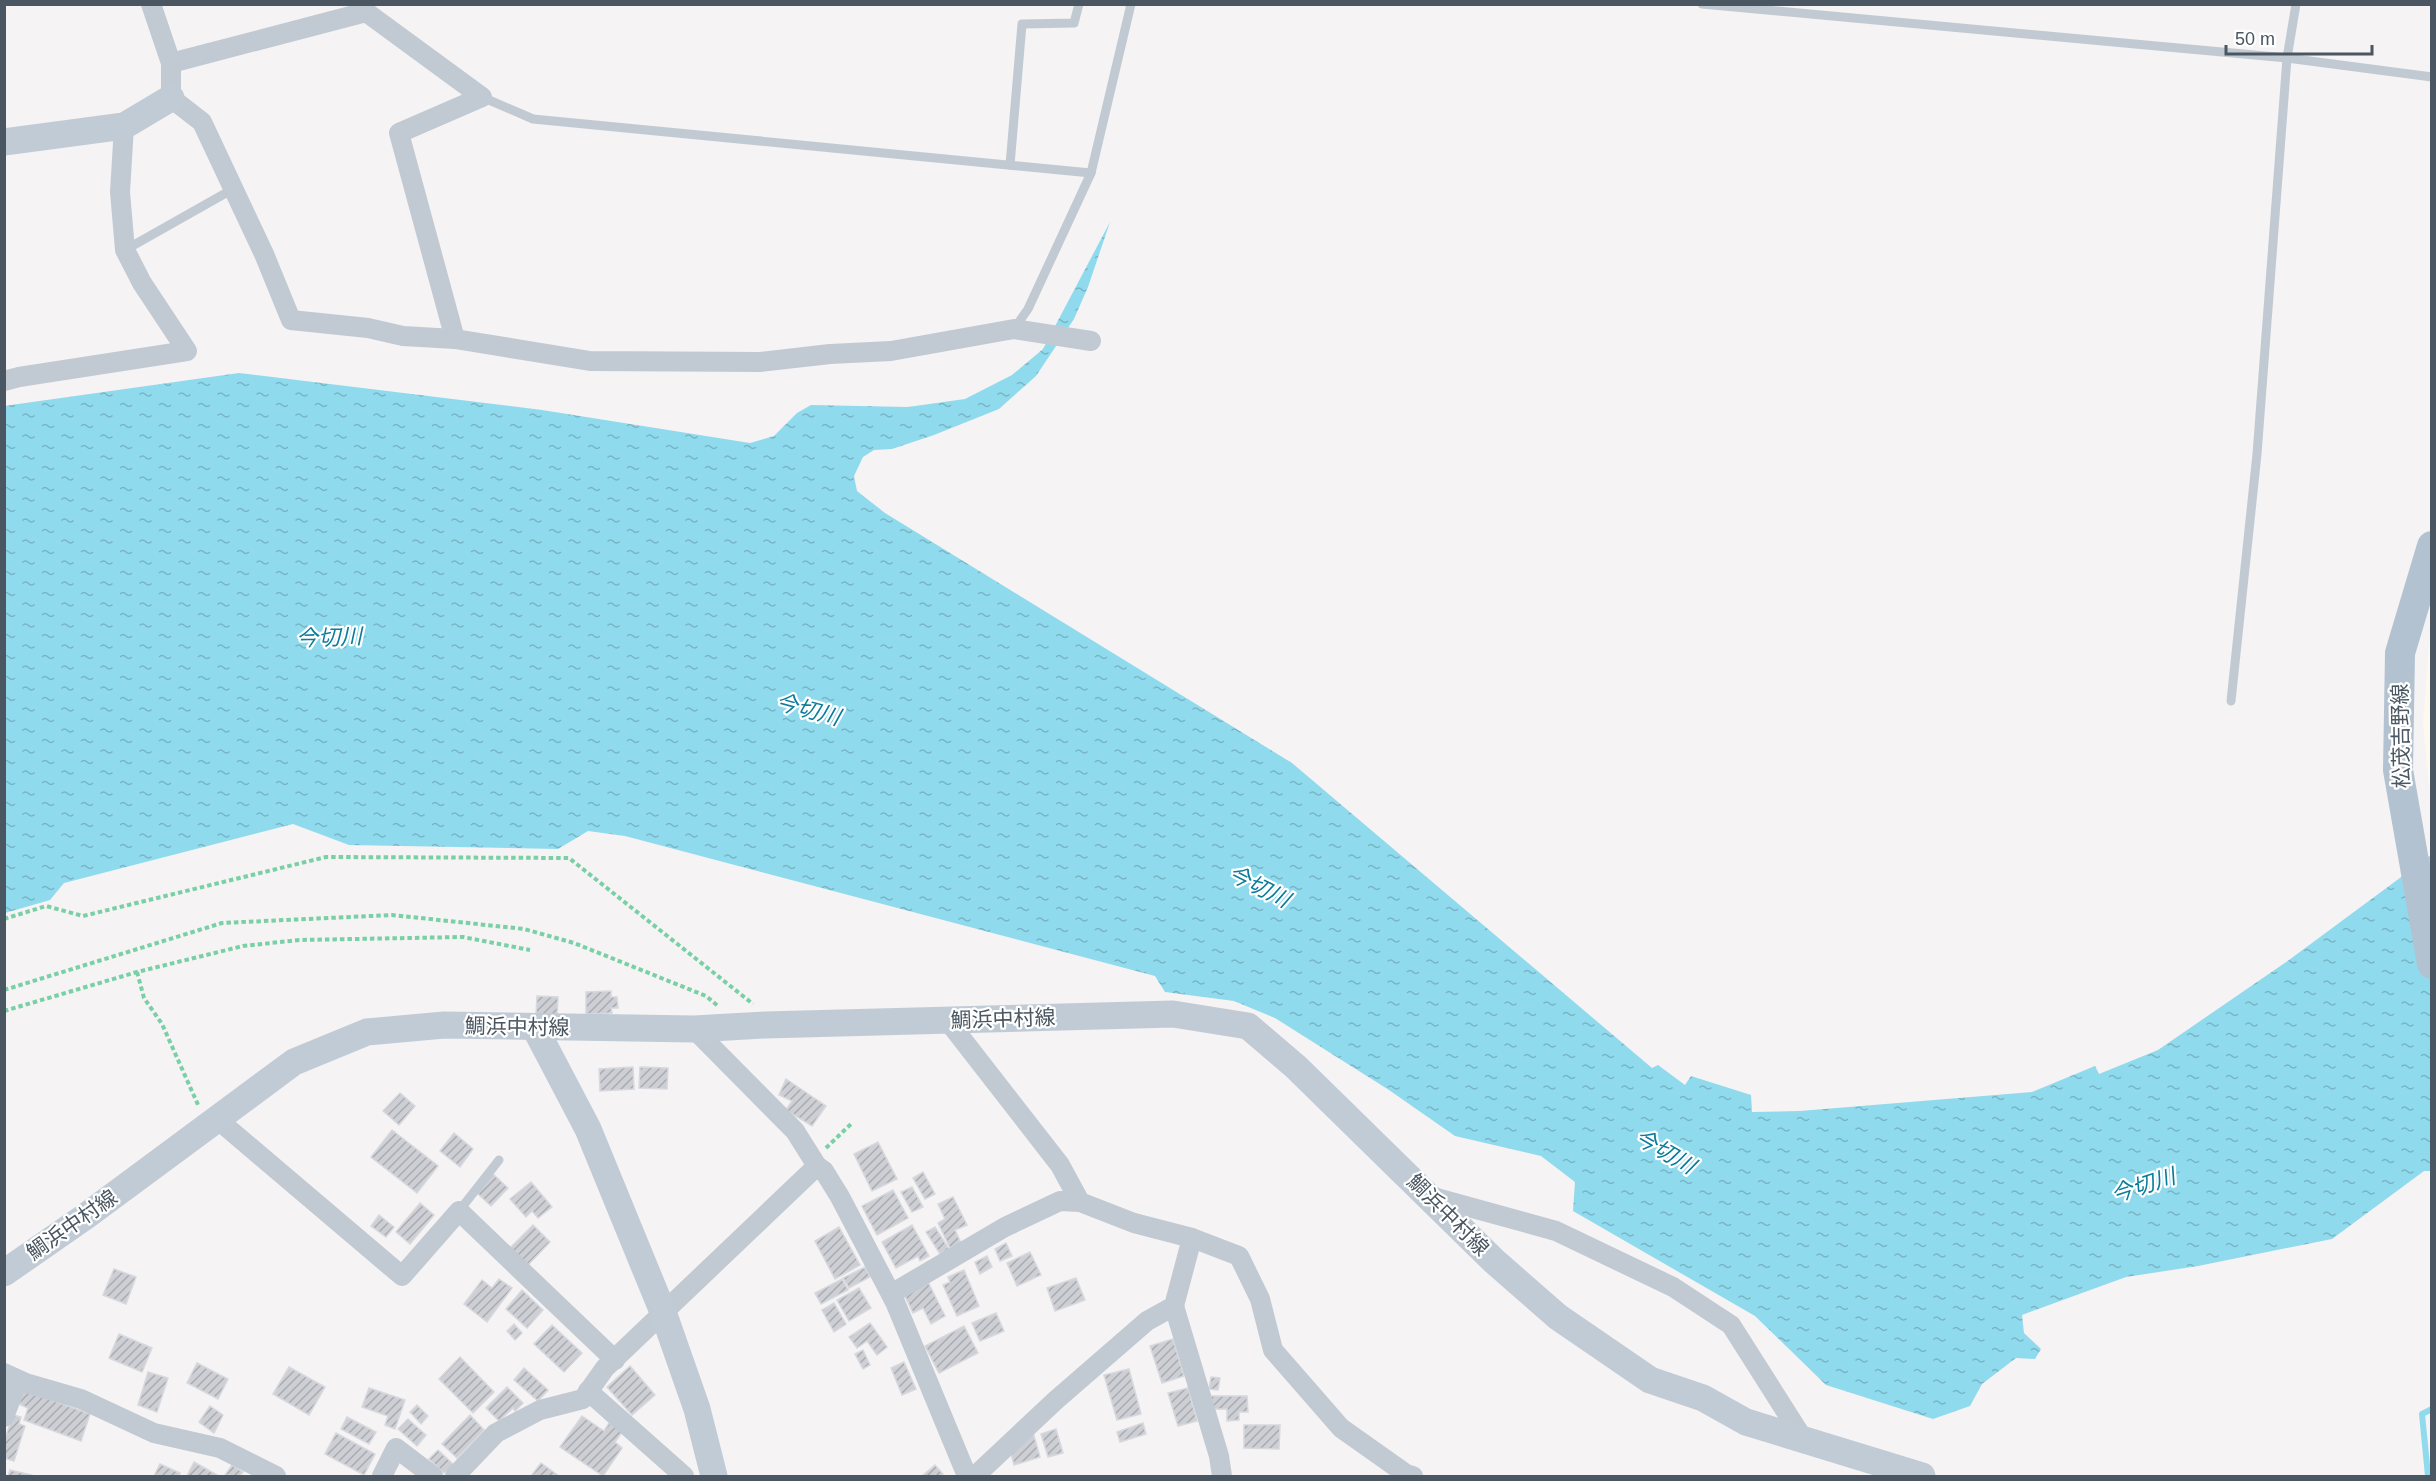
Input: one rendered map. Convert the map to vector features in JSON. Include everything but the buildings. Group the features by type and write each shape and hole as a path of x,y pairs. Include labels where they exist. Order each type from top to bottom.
{"main road":[{"path":"4,142 124,126 171,98"},
{"name":"松茂吉野線","path":"2432,546 2400,653 2398,770 2432,964"},
{"name":"鯛浜中村線","path":"4,1273 86,1216 294,1062 367,1032 444,1025 694,1029 1173,1014 1248,1026 1296,1067 1494,1261 1558,1317 1650,1380 1702,1398 1746,1422 1922,1476"},
{"path":"535,1028 588,1129 663,1312 697,1409 714,1476"}],"street":[{"path":"152,4 171,63 171,98 202,122 264,254 291,320 368,328 403,336 454,339 590,362 760,362 830,354 891,351 1014,329 1091,342"},
{"path":"171,63 366,12 482,97"},
{"path":"454,339 399,133 482,97"},
{"path":"4,381 187,351 142,283 125,250 120,192 124,126"},
{"path":"948,1021 1060,1165 1080,1202"},
{"path":"694,1029 795,1131 840,1197 891,1294 967,1476"},
{"path":"212,1123 402,1276 459,1211 615,1360"},
{"path":"455,1476 496,1433 540,1410 583,1399 615,1360 815,1163"},
{"path":"1429,1196 1556,1231 1672,1287 1731,1325 1804,1440"},
{"path":"891,1294 1005,1227 1060,1201 1080,1202 1134,1223 1192,1238 1239,1256 1260,1299 1273,1350 1341,1428 1406,1474 1413,1476"},
{"path":"1192,1238 1174,1306 1219,1456 1222,1476"},
{"path":"975,1476 1056,1400 1147,1321 1174,1306"},
{"path":"4,1417 11,1377 81,1399 154,1433 220,1448 276,1476"},
{"path":"588,1391 684,1476"},
{"path":"382,1476 396,1448 433,1476"}],"lane":[{"path":"1010,165 1022,24 1074,23 1078,4"},
{"path":"1014,329 1028,309 1091,173 1131,4"},
{"path":"1702,4 2287,57 2432,77"},
{"path":"2231,701 2258,454 2287,57 2296,4"},
{"path":"482,97 533,119 1091,173"},
{"path":"125,250 233,189"},
{"path":"459,1211 498,1160"}],"path":[{"path":"4,919 46,906 83,916 326,858 569,858 752,1003 753,1026"},
{"path":"4,990 222,922 392,915 524,929 574,943 706,996 753,1026"},
{"path":"4,1011 137,972 243,946 299,940 463,937 530,950"},
{"path":"137,972 144,998 162,1024 212,1123"},
{"path":"815,1163 853,1122"}],"shaded area":[{"path":"2431,618 2431,806 2423,723"}],"water":[{"name":"今切川","path":"1110,222 1088,287 1074,319 1036,376 999,409 892,449 874,450 863,457 854,476 857,491 885,513 1292,763 1652,1068 1658,1065 1685,1085 1691,1076 1751,1095 1752,1112 1800,1111 2032,1092 2095,1066 2099,1074 2158,1050 2289,960 2431,855 2431,1171 2424,1171 2332,1239 2198,1266 2126,1277 2022,1315 2024,1333 2041,1349 2035,1359 2016,1358 1982,1384 1970,1406 1933,1419 1826,1385 1755,1316 1573,1211 1575,1182 1541,1156 1455,1136 1389,1090 1275,1018 1234,1001 1165,992 1155,976 625,836 588,831 558,849 349,845 293,824 64,883 50,900 5,913 4,406 239,373 542,410 750,443 774,436 797,413 811,405 908,407 965,399 1012,375 1043,349"}],"waterway":[{"path":"2428,1476 2422,1414 2432,1409"}]}
